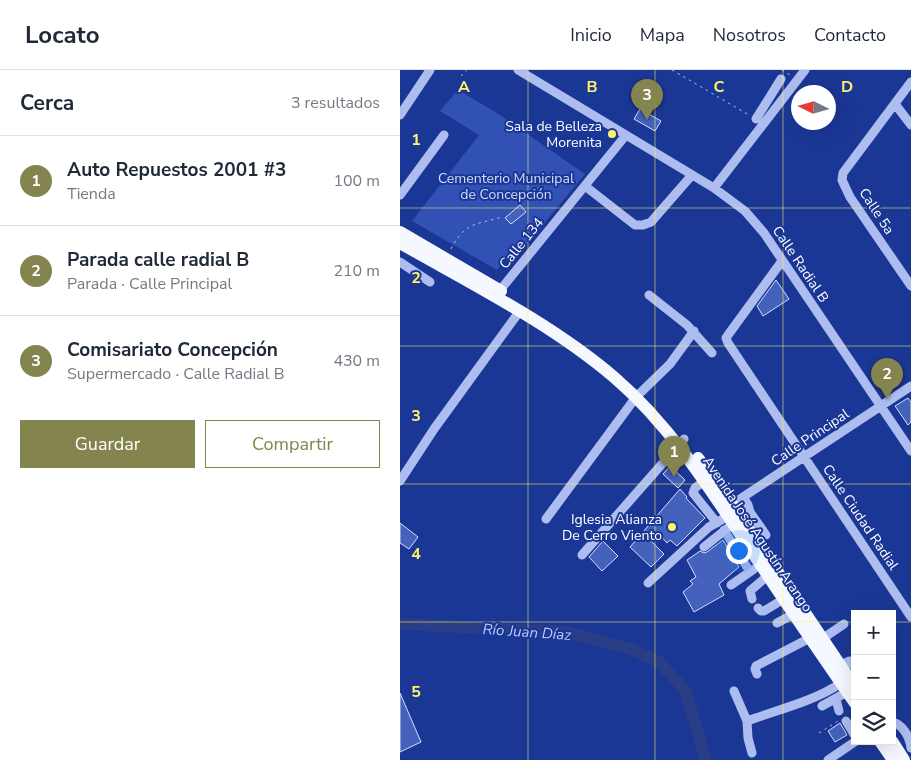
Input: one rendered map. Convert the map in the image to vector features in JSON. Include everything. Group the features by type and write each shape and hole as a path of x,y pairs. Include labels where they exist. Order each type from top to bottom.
{"main road":[{"name":"Avenida José Agustín Arango","path":"401,237 590,348 619,371 681,441 708,478 765,568 788,596 816,638 845,690 853,700"},
{"name":"Avenida José Agustín Arango","path":"401,237 446,259 497,294 518,312 585,354 638,394"},
{"name":"Avenida José Agustín Arango","path":"816,638 840,665 845,690"},
{"path":"883,745 893,760"},
{"path":"895,745 904,760"}],"street":[{"path":"400,115 430,70"},
{"name":"Calle Radial B","path":"518,70 530,74 692,174 745,211 764,233 911,451"},
{"path":"761,116 805,70"},
{"path":"714,188 761,116 781,75"},
{"path":"911,82 895,104 911,125"},
{"name":"Calle 5a","path":"895,104 843,173 842,180 850,197 911,286"},
{"path":"400,194 444,135"},
{"name":"Calle 134","path":"497,294 626,135"},
{"path":"585,186 635,225 643,225 651,222 692,174"},
{"name":"Calle Ciudad Radial","path":"782,261 726,338 742,365 911,617"},
{"path":"400,262 430,282"},
{"path":"648,295 694,331 712,353"},
{"path":"400,481 434,429 518,312"},
{"path":"546,519 638,394 670,364 694,331"},
{"name":"Calle Principal","path":"735,519 805,458 911,386"},
{"path":"582,555 681,441"},
{"path":"648,583 708,527 735,519 766,535"},
{"path":"704,547 735,519"},
{"path":"731,585 765,568"},
{"path":"752,598 750,591 765,568"},
{"path":"758,608 764,611 788,596"},
{"path":"777,623 798,611"},
{"path":"756,674 756,666 799,648 844,624"},
{"path":"840,665 849,661 851,663"},
{"path":"822,706 845,690"},
{"path":"845,690 842,717 851,730"},
{"path":"747,721 828,691 845,690"},
{"path":"734,691 747,721 748,738 752,753"},
{"path":"896,723 899,724 910,739 911,748"},
{"path":"828,760 841,756 852,745"}],"path":[{"path":"461,76 467,70"},
{"path":"672,70 761,116"},
{"path":"781,75 798,79"},
{"path":"446,259 462,232 470,226 502,216"},
{"path":"819,733 842,717"}],"green space":[{"name":"Cementerio Municipal de Concepción","path":"458,90 497,113 585,174 527,244 521,239 497,270 412,221 479,135 440,111"}],"building":[{"path":"640,109 661,121 655,131 634,119"},
{"path":"520,205 526,212 511,224 505,218"},
{"path":"776,280 789,299 763,316 757,306"},
{"path":"908,398 911,402 911,422 908,425 895,406"},
{"path":"670,466 685,480 678,488 663,474"},
{"name":"Iglesia Alianza De Cerro Viento","path":"680,489 705,518 677,546 670,540 667,543 657,532 650,540 664,554 651,567 630,547"},
{"path":"400,523 418,537 409,549 400,543"},
{"path":"723,540 739,567 719,584 724,595 694,612 683,592 693,584 690,581 696,577 687,560 700,551 707,552"},
{"path":"603,541 618,556 602,571 589,557"},
{"path":"400,693 421,742 400,752"},
{"path":"840,723 847,735 835,742 828,731"}],"waterway":[{"name":"Río Juan Díaz","path":"400,624 566,632 630,649 659,662 685,690 706,760"}],"place":[{"name":"Comisariato Concepción","path":"647,120"},
{"name":"Sala de Belleza Morenita","path":"612,134"},
{"name":"Parada calle radial B","path":"887,399"},
{"name":"Auto Repuestos 2001 #3","path":"674,477"},
{"name":"Iglesia Alianza De Cerro Viento","path":"672,527"}]}
